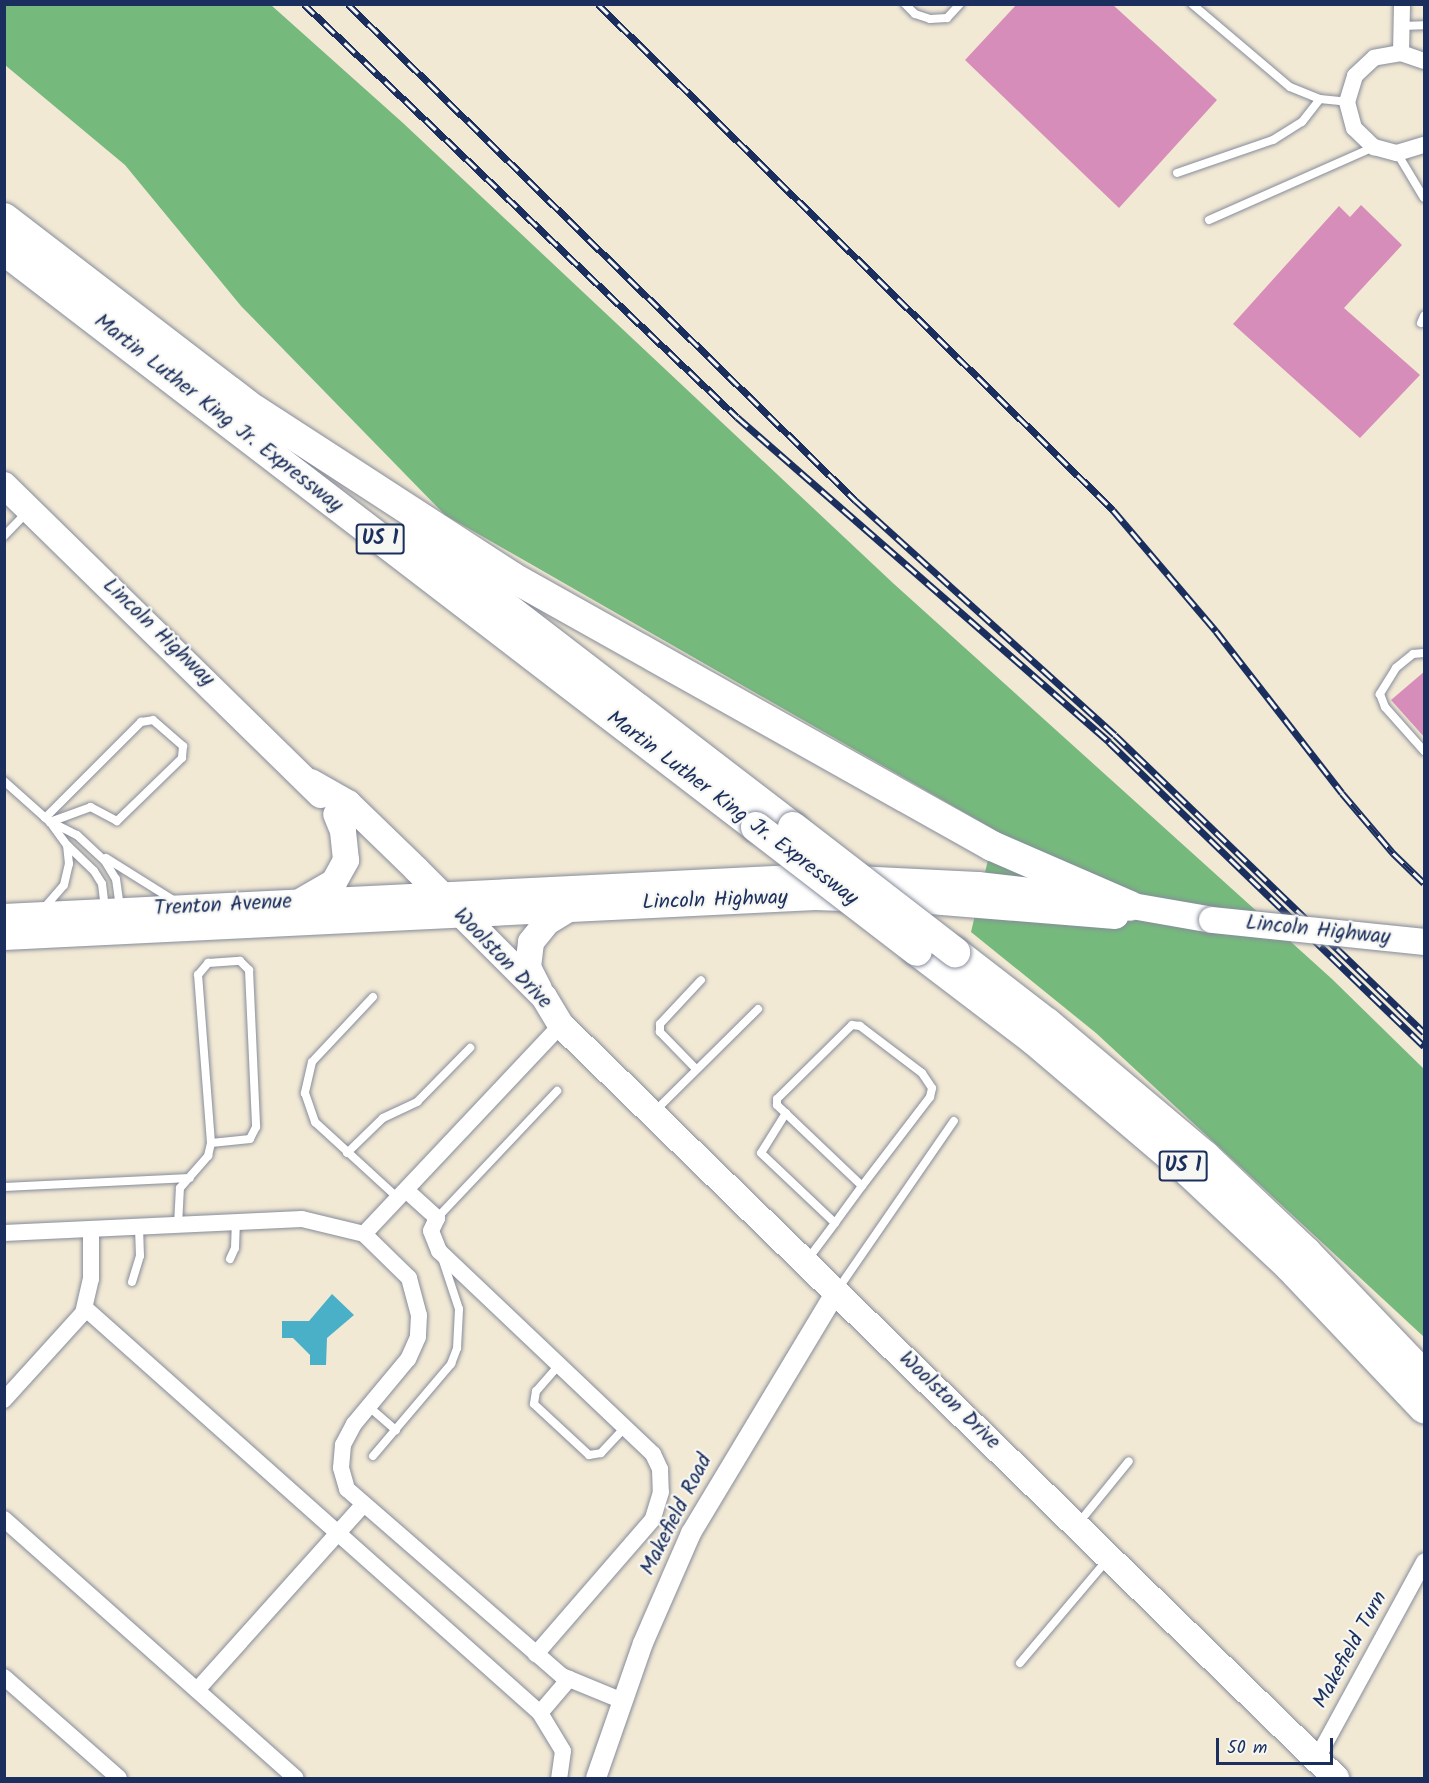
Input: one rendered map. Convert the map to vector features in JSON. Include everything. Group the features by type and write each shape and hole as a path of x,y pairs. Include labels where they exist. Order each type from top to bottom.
{"highway":[{"name":"Martin Luther King Jr. Expressway","path":"4,218 1047,1023 1205,1156 1322,1268 1425,1375"},
{"name":"Martin Luther King Jr. Expressway","path":"4,250 1034,1040 1190,1173 1298,1275 1425,1408"},
{"path":"255,410 512,577 992,846 1130,906"}],"main road":[{"name":"Lincoln Highway","path":"4,484 311,782 336,814 439,905 573,908 758,898 872,898 1073,915 1212,920"},
{"name":"Lincoln Highway","path":"311,782 348,803 439,905"},
{"path":"296,902 323,891 341,872 346,846 336,814"},
{"name":"Lincoln Highway","path":"439,905 757,878 873,878 978,885 1212,920 1425,942"},
{"name":"Trenton Avenue","path":"4,917 34,915 113,918 200,907 296,902 439,905"},
{"path":"4,937 113,918 439,905"},
{"name":"Woolston Drive","path":"439,905 544,997 561,1025"},
{"name":"Woolston Drive","path":"439,905 533,1009 561,1025 1336,1779"},
{"path":"544,997 528,967 531,942 547,922 573,908"}],"street":[{"path":"1401,53 1402,4"},
{"path":"1425,61 1401,53 1388,53 1363,66 1352,83 1347,102 1354,128 1374,147 1397,153 1425,145"},
{"path":"364,1234 561,1025"},
{"path":"402,1194 437,1218 430,1231 439,1251 653,1454 660,1469 658,1505 653,1519 536,1654"},
{"path":"4,1233 302,1219 364,1234 409,1278 419,1316 418,1337 408,1359 369,1406 343,1445 341,1468 347,1489 536,1654 569,1679 623,1701"},
{"path":"4,1400 85,1308 91,1279 90,1229"},
{"name":"Makefield Road","path":"596,1779 643,1643 691,1533 836,1292"},
{"path":"85,1308 540,1713 563,1750 559,1779"},
{"path":"197,1690 363,1505"},
{"path":"4,1520 296,1779"},
{"name":"Makefield Turn","path":"1316,1760 1425,1562"},
{"path":"4,1677 119,1779"},
{"path":"540,1713 569,1679"}],"lane":[{"path":"905,4 915,14 930,19 947,18 960,4"},
{"path":"1192,4 1290,87 1320,99 1347,102"},
{"path":"1401,26 1425,25"},
{"path":"1177,173 1274,140 1302,122 1320,99"},
{"path":"1209,220 1374,147"},
{"path":"1397,153 1425,198"},
{"path":"4,536 30,509"},
{"path":"1425,653 1413,654 1396,668 1380,694 1385,707 1425,751"},
{"path":"153,720 183,746 182,758 117,821 91,807 48,820 141,722 153,720"},
{"path":"4,781 48,820 67,845 99,877 113,918"},
{"path":"48,820 77,835 91,848 116,879 113,918"},
{"path":"34,915 51,904 64,885 69,864 67,845"},
{"path":"91,848 164,896 200,907"},
{"path":"178,1225 178,1196 208,1156 212,1143 198,975 208,963 240,961 249,970 256,1127 250,1139 212,1143"},
{"path":"696,1069 660,1032 660,1024 701,980"},
{"path":"373,997 321,1050 307,1078 307,1101 315,1122 347,1153 402,1194"},
{"path":"652,1113 759,1009"},
{"path":"806,1262 930,1097 932,1088 922,1073 860,1026 852,1025 777,1099 777,1105 862,1186"},
{"path":"347,1153 383,1118 417,1102 470,1048"},
{"path":"437,1218 557,1091"},
{"path":"786,1113 761,1153 835,1222"},
{"path":"836,1292 954,1121"},
{"path":"4,1187 190,1178"},
{"path":"230,1259 235,1248 236,1222"},
{"path":"132,1282 140,1256 139,1227"},
{"path":"373,1456 445,1374 457,1348 459,1309 439,1251"},
{"path":"559,1365 536,1391 534,1404 589,1455 601,1453 625,1427"},
{"path":"369,1406 396,1430"},
{"path":"1077,1525 1129,1461"},
{"path":"1020,1664 1109,1558"}],"green space":[{"path":"4,5 271,5 403,123 894,584 1332,979 1424,1069 1424,1337 1096,1033 971,932 995,830 445,515 241,306 125,165 5,65"}],"water":[{"path":"332,1294 354,1315 327,1338 326,1365 310,1365 310,1355 293,1338 282,1338 282,1321 309,1321"}],"building":[{"path":"1017,4 1112,4 1217,100 1119,208 965,60"},
{"path":"1361,205 1402,245 1344,308 1420,375 1360,438 1233,324 1339,206 1350,217"},
{"path":"1425,671 1425,738 1391,700"}],"railway":[{"path":"304,4 737,417 1109,742 1424,1046"},
{"path":"348,4 855,500 1115,735 1424,1032"},
{"path":"598,4 1113,510 1216,631 1342,793 1393,853 1424,883"}]}
